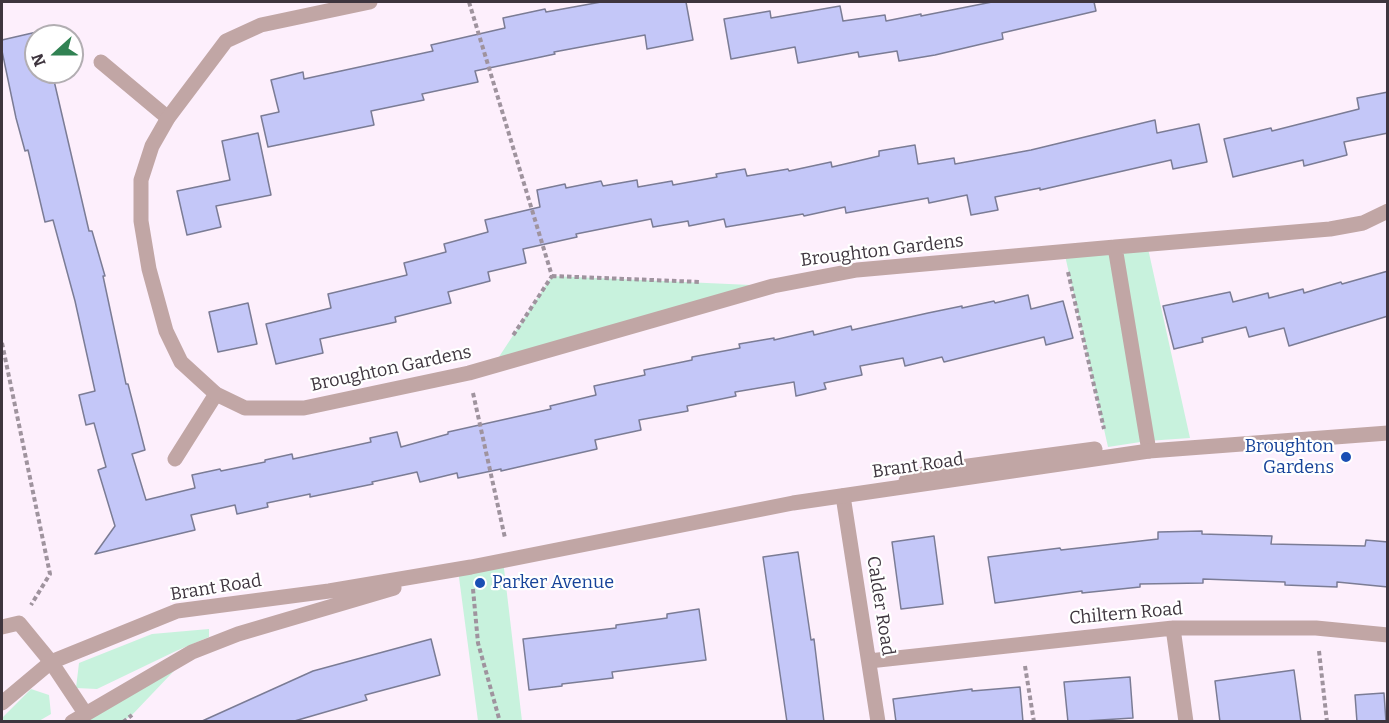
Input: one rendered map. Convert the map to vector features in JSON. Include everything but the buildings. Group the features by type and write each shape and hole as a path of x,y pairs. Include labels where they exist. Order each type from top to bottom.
{"street":[{"name":"Broughton Gardens","path":"370,2 261,25 226,41 168,118 152,146 141,180 143,230 149,269 166,331 181,362 216,394 245,408 304,408 469,373 773,286 857,270 1330,229 1363,224 1388,211"},
{"path":"101,62 168,118"},
{"path":"884,490 931,471 1108,447 1148,446 1114,246"},
{"path":"175,459 216,394"},
{"name":"Brant Road","path":"2,703 51,662 177,611 329,591 465,568 782,505 1148,446 1388,433"},
{"name":"Calder Road","path":"843,496 878,722"},
{"name":"Brant Road","path":"72,722 192,652 219,641 465,568"},
{"path":"2,627 19,623 51,662 85,713"},
{"path":"1173,628 1186,722"},
{"name":"Chiltern Road","path":"869,661 1173,628 1316,628 1388,635"}],"path":[{"path":"469,2 552,276"},
{"path":"1064,251 1108,447"},
{"path":"552,276 703,283"},
{"path":"493,366 552,276"},
{"path":"2,343 50,574 19,623"},
{"path":"469,373 509,560"},
{"path":"465,568 478,643 500,722"},
{"path":"1316,628 1327,722"},
{"path":"1021,644 1034,722"}],"green space":[{"path":"1147,244 1190,438 1108,447 1064,251"},
{"path":"552,276 773,286 493,366"},
{"path":"503,560 522,721 478,721 458,570"},
{"path":"209,629 209,637 97,689 76,688 79,663 152,634"},
{"path":"192,652 131,716 123,721 72,722"},
{"path":"31,689 49,695 51,714 39,721 2,721 2,718"}],"place":[{"name":"Broughton Gardens","path":"1346,457"},
{"name":"Parker Avenue","path":"480,583"}]}
